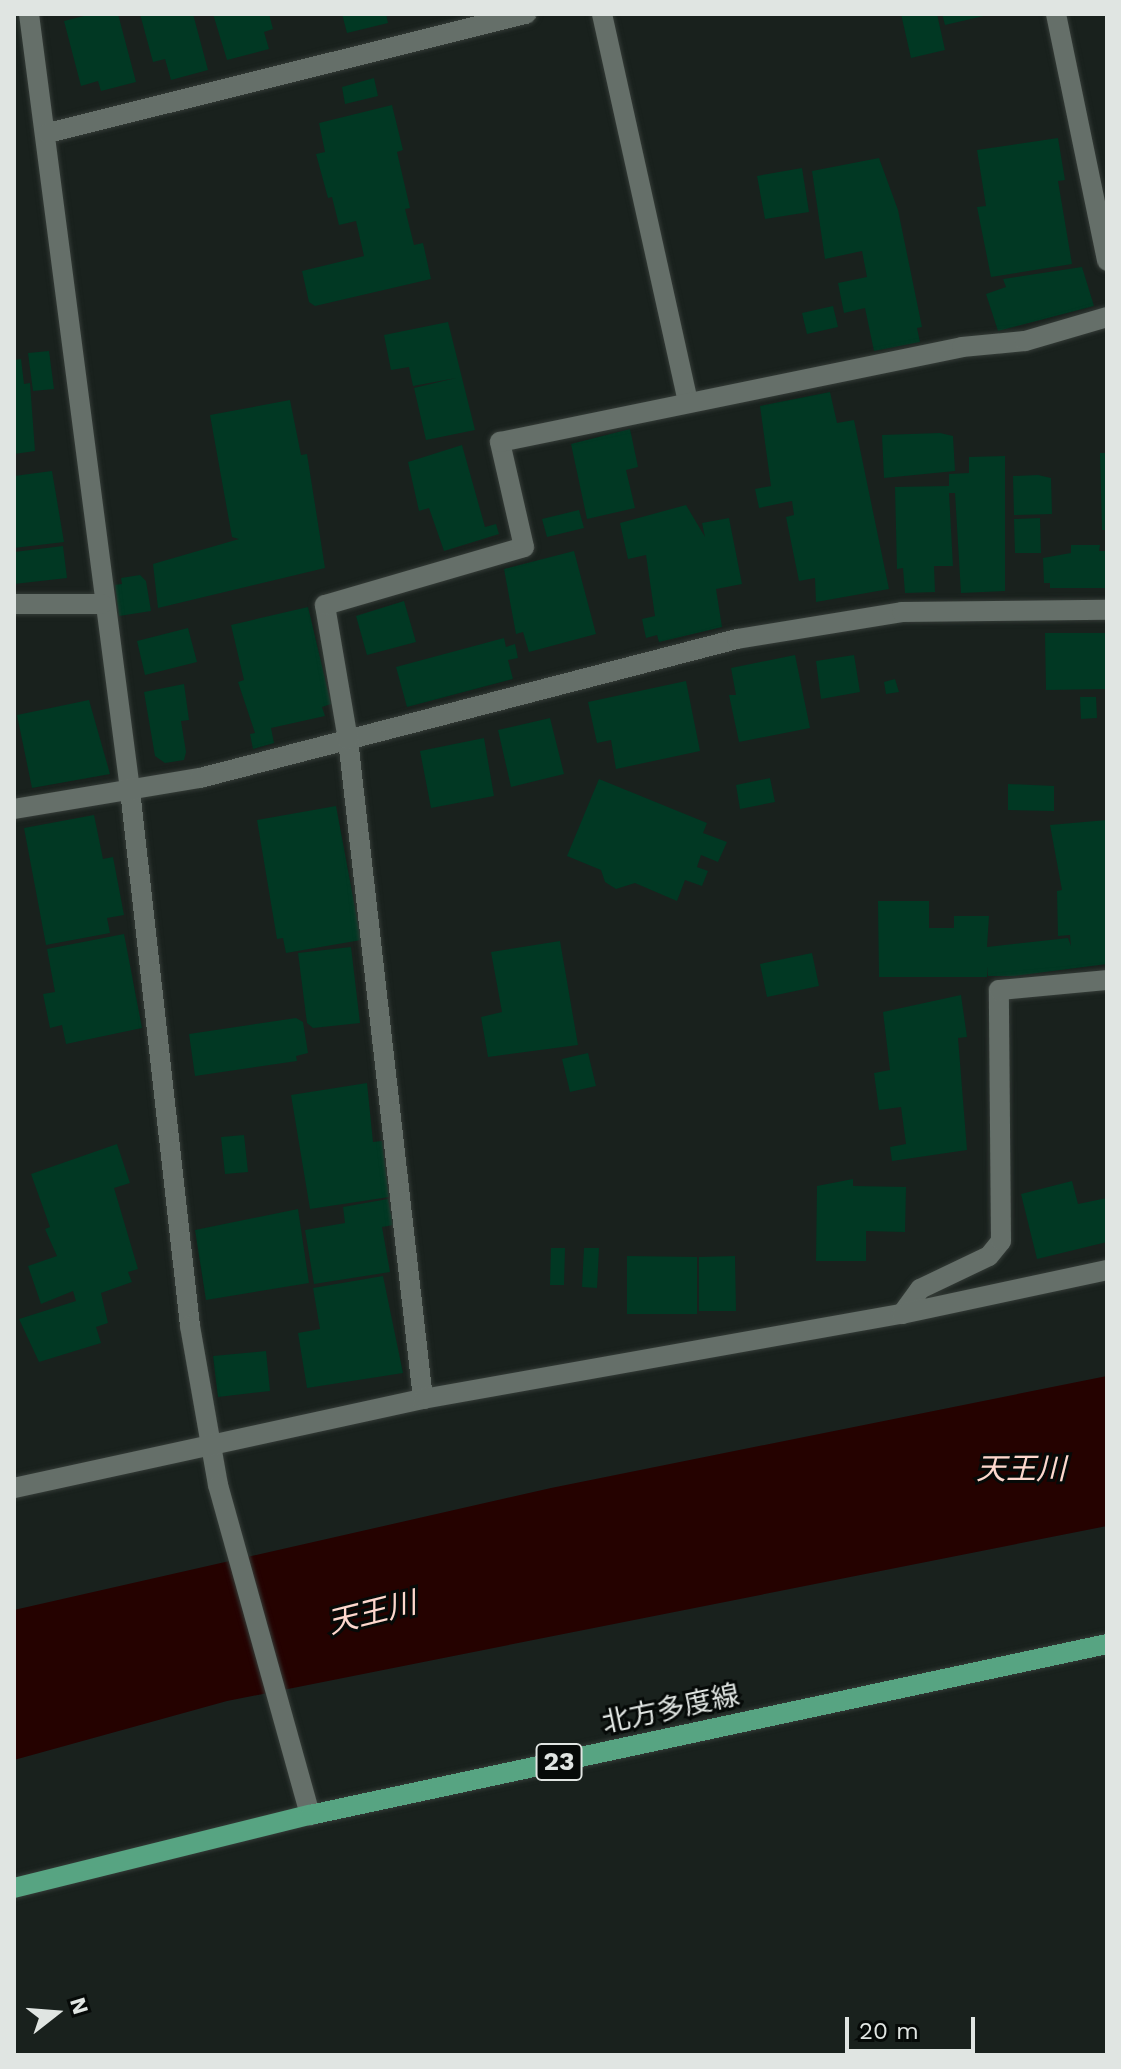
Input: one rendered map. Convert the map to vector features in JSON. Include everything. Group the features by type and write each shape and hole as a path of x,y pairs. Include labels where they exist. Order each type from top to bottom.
{"main road":[{"name":"北方多度線","path":"14,1888 310,1815 1107,1644"}],"street":[{"path":"29,14 48,133 102,604 130,790 190,1326 218,1485 292,1760 310,1815"},
{"path":"48,133 526,14"},
{"path":"602,14 688,402"},
{"path":"1056,14 1107,261"},
{"path":"423,1399 348,740 325,605 524,547 500,442 962,347 1025,341 1107,317"},
{"path":"14,604 102,604"},
{"path":"14,809 130,790 348,740 737,639 902,612 1107,610"},
{"path":"902,1314 920,1289 989,1256 1001,1241 999,990 1107,980"},
{"path":"14,1488 423,1399 902,1314 1107,1270"}],"water":[{"name":"天王川","path":"1107,1376 1107,1526 227,1701 14,1760 14,1610 551,1488"}],"building":[{"path":"92,14 118,14 136,82 101,91 98,81 81,86 64,21"},
{"path":"140,14 193,14 208,70 171,80 165,59 153,62"},
{"path":"213,14 269,14 273,29 264,32 269,49 227,60"},
{"path":"342,14 386,14 388,23 347,33"},
{"path":"901,14 937,14 945,50 911,58"},
{"path":"942,14 988,14 988,15 945,25"},
{"path":"374,78 378,96 345,104 342,87"},
{"path":"392,105 403,150 397,152 410,208 405,209 414,245 423,243 431,279 315,306 309,302 302,271 364,256 356,221 339,225 332,197 328,198 316,154 325,152 319,123"},
{"path":"1058,138 1065,180 1058,181 1072,264 991,277 977,207 986,206 977,150"},
{"path":"879,158 898,210 922,327 917,328 920,342 874,351 865,308 844,313 838,283 867,277 862,251 825,259 812,171"},
{"path":"802,168 809,212 765,219 757,176"},
{"path":"1082,267 1094,306 998,331 986,294 1006,287 1003,279"},
{"path":"833,306 838,327 807,334 802,313"},
{"path":"448,322 475,430 426,440 414,388 456,378 413,386 409,367 391,370 384,335"},
{"path":"49,351 54,389 33,391 28,353"},
{"path":"21,359 24,384 30,383 35,451 14,454 14,360"},
{"path":"830,392 837,423 854,420 889,589 816,602 815,578 799,581 786,517 794,515 792,501 759,508 755,489 771,486 760,406"},
{"path":"290,400 301,455 307,454 325,568 158,608 153,564 239,539 232,537 210,415"},
{"path":"630,429 638,467 626,470 635,508 587,519 571,444"},
{"path":"940,433 953,436 955,471 884,478 882,435"},
{"path":"462,445 485,527 496,524 499,534 444,551 429,508 419,511 408,462"},
{"path":"1100,453 1107,453 1107,530 1102,530"},
{"path":"1005,456 1005,591 961,593 955,493 949,493 953,566 934,566 935,592 905,593 903,568 897,569 895,487 949,486 949,474 969,473 969,457"},
{"path":"52,471 64,542 14,548 14,476"},
{"path":"1013,476 1051,478 1052,514 1014,515"},
{"path":"686,505 705,537 702,523 729,518 742,584 716,589 722,627 659,642 657,635 646,638 642,619 655,616 646,555 628,559 620,523"},
{"path":"579,510 584,528 547,537 542,519"},
{"path":"1040,518 1041,553 1015,553 1014,519"},
{"path":"1071,545 1100,545 1099,551 1107,551 1107,588 1050,588 1050,583 1044,583 1043,558 1071,553"},
{"path":"63,546 67,578 14,584 14,552"},
{"path":"574,551 596,634 529,652 523,632 516,634 504,569"},
{"path":"140,575 146,581 151,611 119,616 115,585 122,584 121,578"},
{"path":"404,601 416,642 367,655 356,616"},
{"path":"308,607 331,704 322,707 325,716 271,728 274,743 253,749 250,734 255,733 238,682 244,680 231,625"},
{"path":"188,628 197,662 145,675 137,641"},
{"path":"1045,633 1107,633 1107,689 1046,690"},
{"path":"504,638 506,647 515,644 518,658 508,660 513,679 407,707 396,667"},
{"path":"795,655 810,728 739,742 729,695 736,695 731,668"},
{"path":"854,655 860,692 821,699 816,661"},
{"path":"895,679 899,692 886,694 884,682"},
{"path":"686,681 700,751 616,769 611,740 597,743 588,702"},
{"path":"184,684 189,720 181,721 186,752 184,760 165,763 155,756 144,692"},
{"path":"1080,697 1096,697 1097,718 1081,719"},
{"path":"89,700 110,774 32,788 17,715"},
{"path":"550,718 564,774 511,787 498,730"},
{"path":"484,738 494,796 431,808 420,751"},
{"path":"770,778 775,802 740,809 736,785"},
{"path":"599,779 707,823 703,833 727,842 718,862 701,855 697,867 708,871 702,886 685,880 677,901 635,883 616,889 605,882 601,870 567,856"},
{"path":"1008,784 1054,786 1054,811 1008,810"},
{"path":"336,806 361,940 286,953 283,938 277,939 257,820"},
{"path":"94,815 103,859 113,857 124,915 107,918 110,933 46,945 24,828"},
{"path":"1107,820 1107,964 1014,976 988,976 988,967 987,977 879,977 878,901 929,901 929,928 954,928 954,916 989,916 987,947 1068,938 1071,946 1070,935 1058,936 1057,891 1062,890 1050,825"},
{"path":"124,934 142,1028 66,1044 62,1025 50,1028 43,994 55,992 47,949"},
{"path":"560,941 578,1045 488,1057 481,1017 502,1012 491,952"},
{"path":"351,947 360,1023 313,1028 307,1023 298,953"},
{"path":"812,953 819,986 767,997 760,964"},
{"path":"961,995 967,1037 958,1038 967,1150 892,1161 890,1147 906,1144 901,1107 879,1110 874,1073 890,1070 883,1012"},
{"path":"296,1018 303,1022 308,1053 296,1056 297,1061 195,1076 189,1034"},
{"path":"588,1053 596,1086 570,1092 562,1059"},
{"path":"367,1083 373,1142 382,1141 389,1197 310,1209 291,1095"},
{"path":"244,1135 248,1172 225,1174 221,1137"},
{"path":"117,1144 130,1183 114,1188 138,1269 128,1272 132,1282 101,1293 108,1323 96,1327 101,1343 39,1362 19,1319 76,1301 73,1291 41,1304 28,1266 57,1256 45,1229 50,1227 31,1174"},
{"path":"853,1179 853,1186 906,1187 905,1232 866,1231 866,1261 816,1261 817,1186"},
{"path":"1072,1181 1078,1204 1107,1198 1107,1242 1037,1259 1021,1194"},
{"path":"388,1199 393,1225 382,1227 390,1272 314,1284 305,1230 345,1223 343,1207"},
{"path":"298,1209 309,1283 206,1300 195,1230"},
{"path":"551,1248 565,1248 564,1285 550,1285"},
{"path":"584,1248 599,1248 597,1288 582,1287"},
{"path":"627,1256 697,1257 697,1314 627,1314"},
{"path":"735,1256 736,1311 699,1311 699,1257"},
{"path":"383,1276 403,1373 307,1388 298,1333 320,1329 313,1288"},
{"path":"266,1351 270,1391 218,1397 213,1356"}]}
